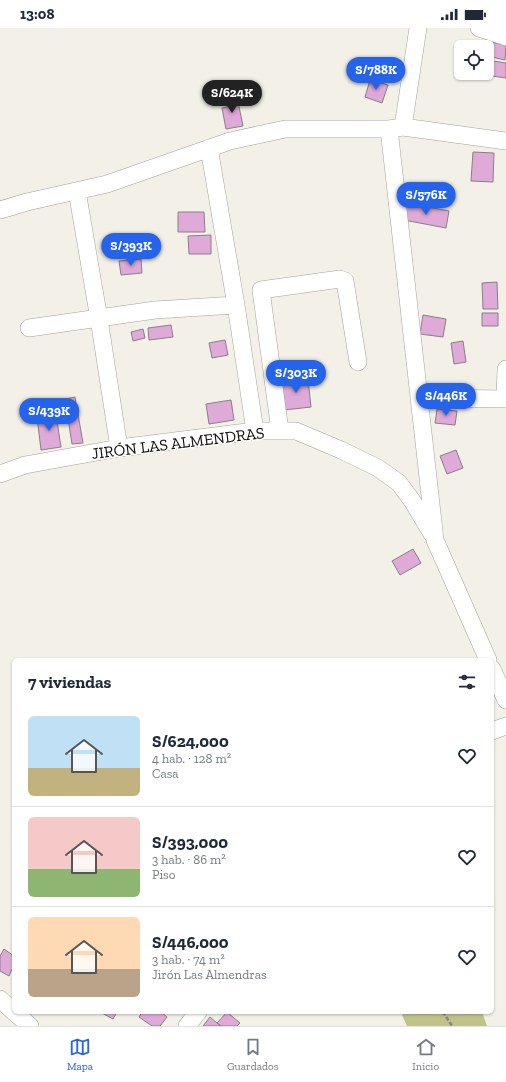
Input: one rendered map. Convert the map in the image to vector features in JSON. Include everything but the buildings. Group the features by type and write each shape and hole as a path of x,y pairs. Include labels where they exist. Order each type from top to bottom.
{"street":[{"path":"418,28 396,128 419,398 435,540 487,658"},
{"path":"479,28 506,37"},
{"path":"0,210 27,202 107,184 230,141 286,129 396,128 506,141"},
{"path":"209,148 236,304 255,431"},
{"path":"77,191 119,448"},
{"path":"280,431 261,290 340,279 345,281 358,362"},
{"path":"29,328 156,310 236,304"},
{"path":"419,398 505,399 506,369"},
{"name":"JIRÓN LAS ALMENDRAS","path":"0,474 25,465 119,448 255,431 296,431 341,450 383,472 399,483 413,502 435,540"},
{"path":"494,673 506,700"},
{"path":"494,730 506,726"},
{"path":"0,999 12,1010"},
{"path":"16,1014 30,1026"},
{"path":"187,1026 196,1014"}],"path":[{"path":"444,1014 452,1026"}],"green space":[{"path":"483,1014 487,1026 407,1026 402,1015"}]}
